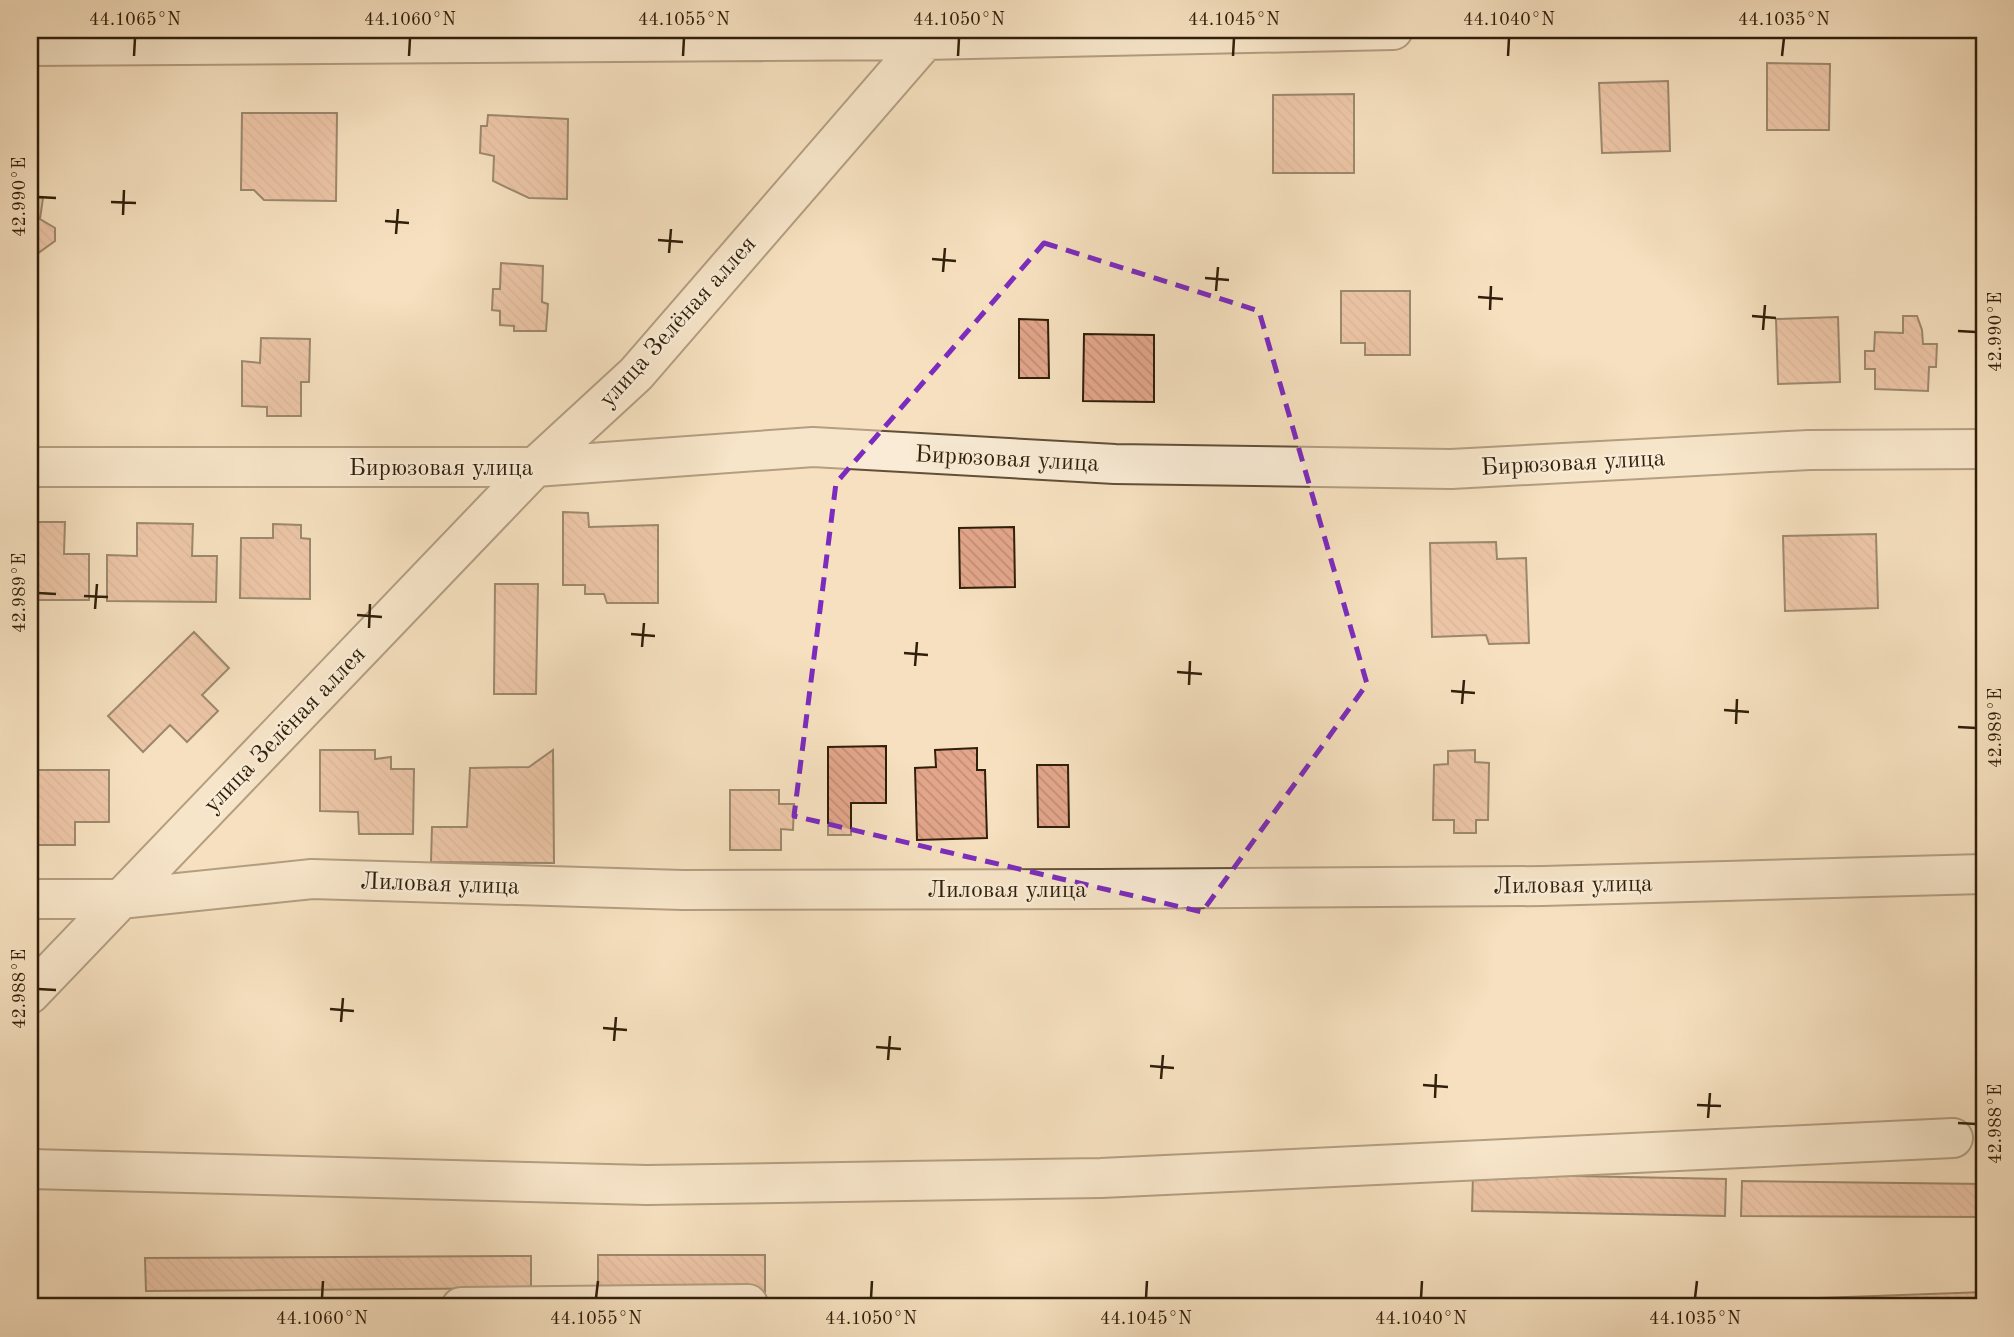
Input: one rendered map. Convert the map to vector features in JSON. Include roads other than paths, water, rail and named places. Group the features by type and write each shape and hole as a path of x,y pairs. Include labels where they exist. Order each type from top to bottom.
{"street":[{"path":"30,46 1393,30"},
{"name":"улица Зелёная аллея","path":"30,994 535,467 636,374 929,35"},
{"name":"Бирюзовая улица","path":"30,467 535,467 813,447 1115,464 1451,469 1809,450 1984,449"},
{"name":"Лиловая улица","path":"30,899 120,899 312,879 683,890 891,890 1544,886 1984,874"},
{"path":"30,1169 647,1185 1101,1178 1953,1138"},
{"path":"461,1307 748,1304"}]}
